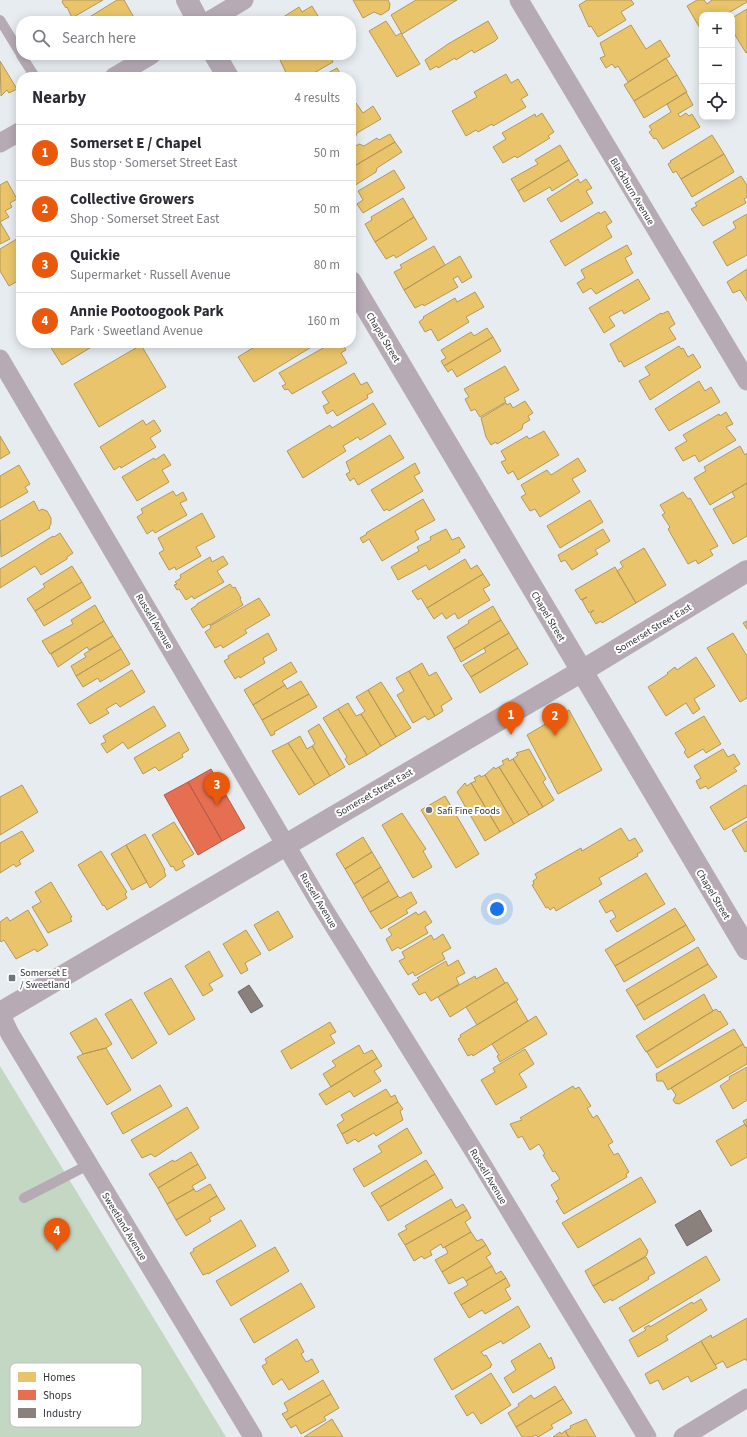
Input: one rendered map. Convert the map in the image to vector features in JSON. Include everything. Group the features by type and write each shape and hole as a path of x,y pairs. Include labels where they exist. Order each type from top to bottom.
{"street":[{"path":"187,0 195,16"},
{"path":"217,16 244,0"},
{"name":"Blackburn Avenue","path":"519,0 747,381"},
{"path":"122,72 143,60"},
{"path":"218,60 225,72"},
{"path":"0,144 16,134"},
{"name":"Chapel Street","path":"356,290 747,949"},
{"name":"Russell Avenue","path":"0,358 321,905 480,1161 647,1437"},
{"name":"Somerset Street East","path":"0,1013 286,844 582,672 747,570"},
{"name":"Sweetland Avenue","path":"0,1013 10,1034 88,1165 253,1437"},
{"path":"683,1437 747,1398"}],"lane":[{"path":"0,20 16,47"},
{"path":"24,60 32,72"},
{"path":"24,1198 88,1165"}],"green space":[{"path":"0,1066 226,1437 0,1437"}],"building: Homes":[{"path":"63,0 103,0 75,16 71,16 67,7 66,8 62,2"},
{"path":"117,0 124,0 133,16 91,16"},
{"path":"353,0 388,0 390,4 389,10 381,15 374,12 363,18"},
{"path":"416,0 457,0 402,34 391,15"},
{"path":"587,0 631,0 634,4 621,12 626,20 598,37 591,26 589,27 579,5"},
{"path":"697,0 704,0 707,4 712,0 747,0 747,2 730,12 699,12 699,27 687,6"},
{"path":"312,6 318,16 285,16 299,7 302,12"},
{"path":"747,9 746,53 735,35 735,16"},
{"path":"386,21 396,36 401,33 420,64 397,77 369,31"},
{"path":"488,21 498,38 495,41 474,53 472,50 456,60 455,58 438,68 437,66 430,70 425,60 448,44"},
{"path":"631,25 646,49 660,40 670,56 628,82 618,66 615,68 612,64 606,68 600,58 605,56 600,43"},
{"path":"666,58 677,75 634,101 624,85"},
{"path":"280,60 332,60 333,62 316,72 286,72"},
{"path":"0,61 16,87 16,90 9,93 7,90 1,96"},
{"path":"337,68 339,72 330,72"},
{"path":"506,74 511,83 518,79 528,95 521,99 526,107 493,126 492,124 478,132 476,130 466,136 452,111 477,97 474,92"},
{"path":"677,75 687,92 644,118 634,101"},
{"path":"686,92 693,105 678,114 680,117 686,113 689,116 692,114 700,127 663,149 656,138 654,139 649,132 652,130 649,126 671,112 667,104"},
{"path":"356,103 363,113 373,106 381,119 357,133 356,136"},
{"path":"542,113 554,132 548,136 550,138 517,158 515,156 503,163 493,147 506,139 502,133 535,114 536,117"},
{"path":"390,134 395,142 356,165 356,146 359,144 364,146 377,138 379,140"},
{"path":"712,135 724,154 681,179 676,171 673,173 668,164 671,162 670,161"},
{"path":"395,142 402,152 377,168 376,172 356,185 356,165"},
{"path":"560,145 569,160 518,191 511,179 538,164 535,160"},
{"path":"724,154 734,172 692,197 681,179"},
{"path":"569,160 578,175 552,191 550,187 524,202 518,191"},
{"path":"394,170 405,188 363,213 357,204 363,200 358,191"},
{"path":"741,176 747,185 747,197 744,199 746,203 703,226 691,209 697,206 695,203"},
{"path":"578,179 580,183 586,179 592,188 586,191 593,203 561,222 547,199"},
{"path":"7,181 16,197 16,200 10,203 12,207 5,211 9,217 0,222 0,185"},
{"path":"403,198 414,217 375,242 365,224 372,220 371,217"},
{"path":"605,211 612,222 606,226 612,237 565,266 550,241 599,212 600,214"},
{"path":"747,214 747,255 727,266 713,242 736,228 733,222"},
{"path":"414,217 427,239 396,258 394,255 386,259 375,242"},
{"path":"0,222 10,239 0,244"},
{"path":"16,239 16,282 9,286 0,271 0,249"},
{"path":"627,245 632,254 625,258 633,273 596,294 591,288 583,293 577,283 585,278 581,270"},
{"path":"434,246 445,265 404,290 394,272 402,268 400,265"},
{"path":"460,256 472,277 462,283 458,276 453,279 458,287 424,306 423,304 415,308 404,290"},
{"path":"747,269 747,301 740,290 733,293 727,282"},
{"path":"638,279 650,299 624,314 622,310 609,317 615,326 604,333 589,308"},
{"path":"475,292 484,307 466,317 469,322 438,341 431,329 425,332 419,322 424,318 423,317 455,298 457,302"},
{"path":"668,311 675,324 669,328 676,339 624,367 621,361 619,362 610,344 661,313 662,314"},
{"path":"487,328 493,337 444,366 441,361 446,358 441,350 471,332 474,336"},
{"path":"493,337 501,351 457,377 452,369 448,372 444,366"},
{"path":"679,346 681,349 683,348 688,357 693,354 701,367 650,400 639,381 650,375 645,367"},
{"path":"51,348 90,348 62,365"},
{"path":"136,348 143,348 166,387 99,427 74,384"},
{"path":"253,348 310,348 254,382 238,357"},
{"path":"323,348 345,348 346,350 341,353 347,363 292,394 288,389 285,390 282,386 286,384 279,373"},
{"path":"505,366 519,390 504,398 506,402 480,417 475,409 471,411 465,399 469,397 464,389"},
{"path":"354,373 361,385 367,382 373,392 367,395 368,398 337,416 333,410 327,414 323,406 329,403 322,392"},
{"path":"699,381 705,391 711,387 720,402 669,431 655,409"},
{"path":"525,401 533,413 528,416 530,420 523,424 522,429 497,444 496,442 491,445 486,437 481,418 506,403 507,405 510,403 513,408"},
{"path":"373,403 386,424 360,440 358,437 343,446 346,451 303,478 287,451 330,425 332,428"},
{"path":"726,412 733,424 726,427 736,440 699,462 695,455 683,461 675,448 687,441 683,435 719,414 720,416"},
{"path":"143,420 146,425 154,420 161,431 150,438 156,447 121,468 120,466 114,470 100,447"},
{"path":"544,431 559,455 518,480 513,471 508,474 501,462 506,460 501,451 527,436 529,439"},
{"path":"390,435 404,458 358,485 354,478 350,481 346,474 350,472 346,462"},
{"path":"0,436 10,453 0,459"},
{"path":"740,446 745,455 747,453 747,483 710,505 694,478 706,471 704,467"},
{"path":"164,454 171,465 162,470 169,482 137,501 122,477 154,458 155,460"},
{"path":"578,458 586,471 572,479 580,492 540,517 535,509 530,511 521,497 526,494 521,485 547,470 551,475"},
{"path":"415,463 420,473 414,476 423,491 389,511 387,509 384,511 371,490"},
{"path":"19,465 30,484 25,487 28,492 0,508 0,476"},
{"path":"747,483 747,536 733,544 713,509 735,497 732,492"},
{"path":"173,491 176,496 183,492 187,500 180,503 187,515 155,533 153,530 147,534 137,517 143,513 141,509"},
{"path":"683,492 688,499 690,498 718,546 710,550 713,555 698,564 696,560 688,564 668,529 670,527 662,515 665,513 660,505"},
{"path":"423,499 435,520 415,531 419,539 382,561 369,539 363,543 360,538 367,534 366,533"},
{"path":"590,500 603,522 560,548 547,526"},
{"path":"34,501 39,511 42,509 47,511 51,518 50,528 1,557 0,521"},
{"path":"202,513 215,537 196,547 201,556 176,570 175,567 169,570 159,553 164,550 158,538"},
{"path":"446,529 452,540 459,537 465,547 459,550 460,552 429,570 426,565 398,580 391,567 419,551 417,547 431,540 430,537"},
{"path":"603,529 610,541 595,550 598,554 572,570 565,560 561,562 558,555"},
{"path":"60,533 73,553 67,557 67,559 41,575 35,566 0,588 0,569"},
{"path":"644,548 666,585 636,603 617,571 623,567 620,562"},
{"path":"223,556 228,564 217,571 224,582 194,599 192,596 186,600 179,589 177,590 174,585 177,584 175,582 181,578 180,575 210,557 212,562"},
{"path":"465,559 471,569 477,565 483,574 427,608 421,598 418,600 412,591"},
{"path":"72,566 82,582 35,611 27,599 45,587 43,584"},
{"path":"615,567 636,603 602,623 601,621 596,624 590,614 594,610 589,613 582,600 587,597 581,600 575,590"},
{"path":"483,574 490,585 483,589 490,600 458,619 455,613 446,619 442,613 434,619 427,608"},
{"path":"82,582 91,598 44,626 35,611"},
{"path":"230,584 233,588 235,587 243,605 203,628 191,609"},
{"path":"259,598 270,615 245,630 247,633 223,648 221,645 215,648 205,632 211,628 210,626"},
{"path":"95,605 104,621 50,654 42,641 73,624 71,620"},
{"path":"493,606 501,620 454,649 447,637 469,623 468,621"},
{"path":"501,620 509,633 461,662 454,649"},
{"path":"104,621 113,636 89,650 87,647 58,667 51,654"},
{"path":"747,621 747,629 743,623"},
{"path":"268,633 277,650 263,658 265,663 240,678 239,676 235,679 224,661 229,658 228,656"},
{"path":"509,633 518,648 471,677 463,665 486,652 484,648"},
{"path":"733,633 747,656 747,698 740,702 707,648"},
{"path":"113,636 121,649 76,676 71,666 86,657 84,654"},
{"path":"518,648 528,664 480,693 471,677"},
{"path":"121,649 130,664 100,682 98,678 83,687 76,676"},
{"path":"696,657 715,686 694,699 700,709 693,714 686,703 666,716 648,687 668,674 667,673 675,667 677,670"},
{"path":"291,662 297,672 282,681 285,685 253,705 244,690"},
{"path":"422,663 429,676 436,672 452,699 441,706 443,711 435,716 409,671"},
{"path":"132,670 145,692 120,707 116,703 106,709 109,713 90,724 77,704"},
{"path":"409,671 435,716 428,720 425,716 413,723 397,695 404,691 396,678"},
{"path":"301,681 309,694 262,720 253,705 285,685 287,689"},
{"path":"381,682 411,728 396,737 368,690"},
{"path":"368,690 396,737 381,746 361,714 365,711 356,697"},
{"path":"309,694 317,707 274,732 275,734 271,736 262,720"},
{"path":"348,703 356,716 361,714 381,746 367,755 338,709"},
{"path":"154,706 166,726 128,749 123,742 107,753 101,744 106,742 103,736"},
{"path":"338,709 367,755 349,765 345,759 347,757 323,718"},
{"path":"569,710 602,770 558,794 527,735"},
{"path":"704,716 721,744 706,753 703,749 688,758 684,752 686,750 675,733"},
{"path":"319,724 345,767 330,776 312,746 315,744 308,731"},
{"path":"179,732 189,750 182,754 183,757 159,771 155,767 143,774 134,758"},
{"path":"300,736 307,749 312,746 330,776 315,785 288,743"},
{"path":"288,743 315,785 299,795 272,751"},
{"path":"529,749 546,779 543,782 554,800 543,807 513,759 518,755 516,753"},
{"path":"723,749 728,757 734,754 740,764 734,768 737,771 708,789 706,786 700,789 696,781 701,778 694,766"},
{"path":"508,758 509,761 513,759 543,807 529,815 499,767 504,764 502,761"},
{"path":"494,767 495,769 499,767 529,815 514,824 485,775"},
{"path":"480,775 481,777 485,775 514,824 500,832 471,783 476,781 474,778"},
{"path":"465,783 467,786 471,783 500,832 485,841 457,792"},
{"path":"22,785 38,812 0,835 0,797"},
{"path":"745,785 747,786 747,817 724,830 710,807"},
{"path":"445,796 479,854 456,868 421,810"},
{"path":"402,813 426,849 423,851 432,867 413,878 382,825"},
{"path":"747,821 747,851 745,852 732,830"},
{"path":"174,822 194,854 182,861 185,866 176,871 173,866 171,867 152,835"},
{"path":"621,828 629,841 635,838 643,851 637,854 638,856 599,878 602,884 556,911 554,907 550,910 548,907 546,908 532,885 534,884 533,881 537,878 535,874 581,848 582,851"},
{"path":"22,831 34,851 19,861 21,864 16,867 14,864 0,873 0,843"},
{"path":"145,834 165,870 166,876 150,888 126,845"},
{"path":"363,837 372,852 345,869 336,854"},
{"path":"126,845 147,882 132,890 111,854"},
{"path":"101,851 127,892 125,894 127,898 107,910 78,865"},
{"path":"372,852 381,867 354,884 345,869"},
{"path":"381,867 389,881 362,898 354,884"},
{"path":"646,873 665,904 617,932 610,921 616,917 612,910 606,913 599,901"},
{"path":"389,881 398,896 370,912 362,898"},
{"path":"51,882 72,917 70,918 72,921 48,933 32,907 41,902 35,892"},
{"path":"411,892 417,903 406,910 408,913 381,929 370,912 398,896 400,898"},
{"path":"675,908 686,925 615,966 605,950"},
{"path":"28,910 48,945 37,952 35,949 16,959 4,940 1,942 0,940 0,922 7,917 10,921"},
{"path":"278,911 293,937 269,951 254,925"},
{"path":"425,911 432,922 425,927 428,933 400,949 398,947 392,951 386,939 392,935 388,929 416,912 418,915"},
{"path":"686,925 695,940 624,982 615,966"},
{"path":"246,930 261,954 245,963 248,970 241,974 223,944"},
{"path":"443,934 451,948 442,953 445,959 415,976 413,972 408,975 399,961 405,958 402,952 431,935 434,940"},
{"path":"698,947 708,964 636,1006 626,990"},
{"path":"209,951 223,976 209,984 213,990 203,996 185,966"},
{"path":"458,960 465,973 456,978 459,984 431,1001 425,992 419,995 412,984 419,980 417,978 446,961 448,966"},
{"path":"708,964 717,977 644,1020 636,1006"},
{"path":"496,968 505,983 450,1017 438,997 475,976 476,979"},
{"path":"171,978 195,1019 169,1035 144,993"},
{"path":"507,982 518,1000 477,1025 466,1007"},
{"path":"704,994 713,1011 646,1052 636,1036"},
{"path":"131,999 157,1043 132,1059 105,1014"},
{"path":"516,1001 528,1021 473,1056 472,1054 468,1056 458,1039 461,1037 460,1035"},
{"path":"716,1009 719,1012 720,1011 728,1024 657,1068 647,1052"},
{"path":"536,1016 547,1034 500,1062 497,1056 499,1055 492,1044"},
{"path":"96,1018 112,1044 106,1048 83,1054 70,1033"},
{"path":"330,1022 336,1032 330,1035 335,1043 291,1069 281,1051"},
{"path":"734,1029 743,1044 668,1090 663,1081 657,1081 656,1074"},
{"path":"743,1044 745,1048 747,1047 747,1064 679,1104 675,1103 673,1100 676,1095 671,1088"},
{"path":"359,1045 364,1054 372,1050 377,1058 331,1087 323,1074 336,1066 332,1061"},
{"path":"106,1048 131,1090 107,1105 77,1057"},
{"path":"525,1049 534,1064 519,1074 527,1087 496,1105 481,1080 495,1072 493,1068"},
{"path":"377,1058 382,1066 374,1071 381,1081 354,1097 350,1091 326,1105 319,1094"},
{"path":"747,1067 747,1100 733,1109 720,1086 730,1079 729,1077"},
{"path":"160,1085 172,1106 123,1134 111,1113"},
{"path":"573,1086 575,1089 579,1087 591,1106 587,1108 593,1118 597,1115 613,1142 608,1145 614,1155 618,1153 629,1172 626,1174 627,1177 564,1214 556,1201 559,1199 551,1185 560,1179 555,1171 553,1172 543,1155 545,1154 539,1144 530,1150 522,1136 518,1138 510,1124 522,1120 520,1118"},
{"path":"386,1089 391,1097 395,1095 398,1102 342,1134 337,1125 344,1120 341,1115"},
{"path":"398,1102 403,1109 400,1111 403,1120 376,1136 374,1133 358,1142 355,1139 347,1144 342,1134"},
{"path":"187,1107 199,1128 155,1157 151,1154 142,1158 131,1140"},
{"path":"747,1119 747,1128 743,1121"},
{"path":"745,1124 747,1128 747,1157 731,1166 716,1141"},
{"path":"407,1128 422,1153 364,1187 353,1169 382,1152 378,1146"},
{"path":"191,1152 198,1164 158,1188 149,1174 173,1160 174,1162"},
{"path":"426,1160 435,1174 380,1207 371,1193"},
{"path":"198,1164 206,1178 192,1186 194,1189 167,1204 158,1188"},
{"path":"435,1174 443,1188 388,1221 380,1207"},
{"path":"641,1177 656,1202 578,1248 562,1223"},
{"path":"210,1184 217,1196 176,1220 167,1204 194,1189 196,1192"},
{"path":"217,1196 225,1209 209,1218 211,1221 186,1236 176,1220"},
{"path":"451,1199 456,1208 463,1204 467,1210 405,1245 398,1234 407,1229 405,1226"},
{"path":"467,1210 471,1218 465,1222 471,1232 443,1248 441,1244 430,1251 432,1255 424,1259 422,1256 414,1261 405,1245"},
{"path":"241,1220 256,1246 208,1274 203,1275 190,1253 194,1251 193,1249"},
{"path":"471,1232 477,1241 482,1239 486,1245 442,1272 435,1260 448,1253 445,1247"},
{"path":"640,1238 648,1251 646,1256 593,1286 585,1271"},
{"path":"486,1245 491,1254 486,1257 492,1266 466,1281 463,1277 449,1284 442,1272"},
{"path":"275,1247 289,1271 231,1306 216,1281"},
{"path":"706,1256 720,1280 633,1332 619,1308"},
{"path":"646,1257 655,1273 648,1277 649,1279 612,1301 611,1299 604,1303 593,1286"},
{"path":"492,1266 496,1274 501,1271 506,1278 461,1305 454,1293 468,1285 466,1281"},
{"path":"506,1278 510,1286 505,1289 511,1299 485,1314 482,1310 469,1318 461,1305"},
{"path":"301,1283 315,1307 254,1343 240,1319"},
{"path":"701,1299 707,1310 666,1336 668,1340 638,1357 629,1340 646,1330 644,1328 649,1325 650,1327 692,1302 693,1304"},
{"path":"518,1306 530,1327 503,1344 501,1341 481,1352 484,1356 486,1355 492,1365 490,1366 491,1367 452,1390 434,1359"},
{"path":"747,1318 747,1361 745,1359 727,1368 723,1361 715,1365 701,1341 711,1335 712,1338"},
{"path":"297,1339 304,1352 301,1354 306,1362 312,1359 319,1372 289,1390 282,1379 273,1385 262,1366 267,1363 265,1359"},
{"path":"701,1341 717,1368 691,1382 688,1376 663,1390 658,1380 650,1384 645,1374"},
{"path":"540,1343 549,1359 551,1357 555,1368 513,1393 504,1378 516,1370 511,1361"},
{"path":"491,1373 511,1405 481,1424 473,1412 467,1416 455,1396"},
{"path":"323,1380 331,1394 286,1420 282,1414 288,1411 284,1403"},
{"path":"555,1386 563,1399 516,1427 508,1413 519,1406 518,1404 531,1395 534,1399"},
{"path":"331,1394 339,1408 324,1417 326,1420 301,1434 296,1425 291,1428 286,1420"},
{"path":"563,1399 572,1413 551,1425 553,1428 538,1437 536,1435 532,1437 522,1437 516,1427"},
{"path":"332,1419 343,1437 304,1437"},
{"path":"586,1419 596,1437 569,1437 565,1431 571,1428 570,1426"},
{"path":"565,1431 569,1437 553,1437 560,1432 561,1434"}],"building: Shops":[{"path":"211,769 245,828 222,841 188,782"},
{"path":"188,782 222,841 198,855 164,795"}],"building: Industry":[{"path":"249,985 263,1006 251,1013 238,992"},
{"path":"700,1210 712,1231 687,1246 675,1225"}],"place":[{"name":"Somerset E / Chapel","path":"511,735"},
{"name":"Collective Growers","path":"555,736"},
{"name":"Quickie","path":"217,805"},
{"name":"Safi Fine Foods","path":"429,810"},
{"name":"Somerset E / Sweetland","path":"12,978"},
{"name":"Annie Pootoogook Park","path":"57,1251"}]}
